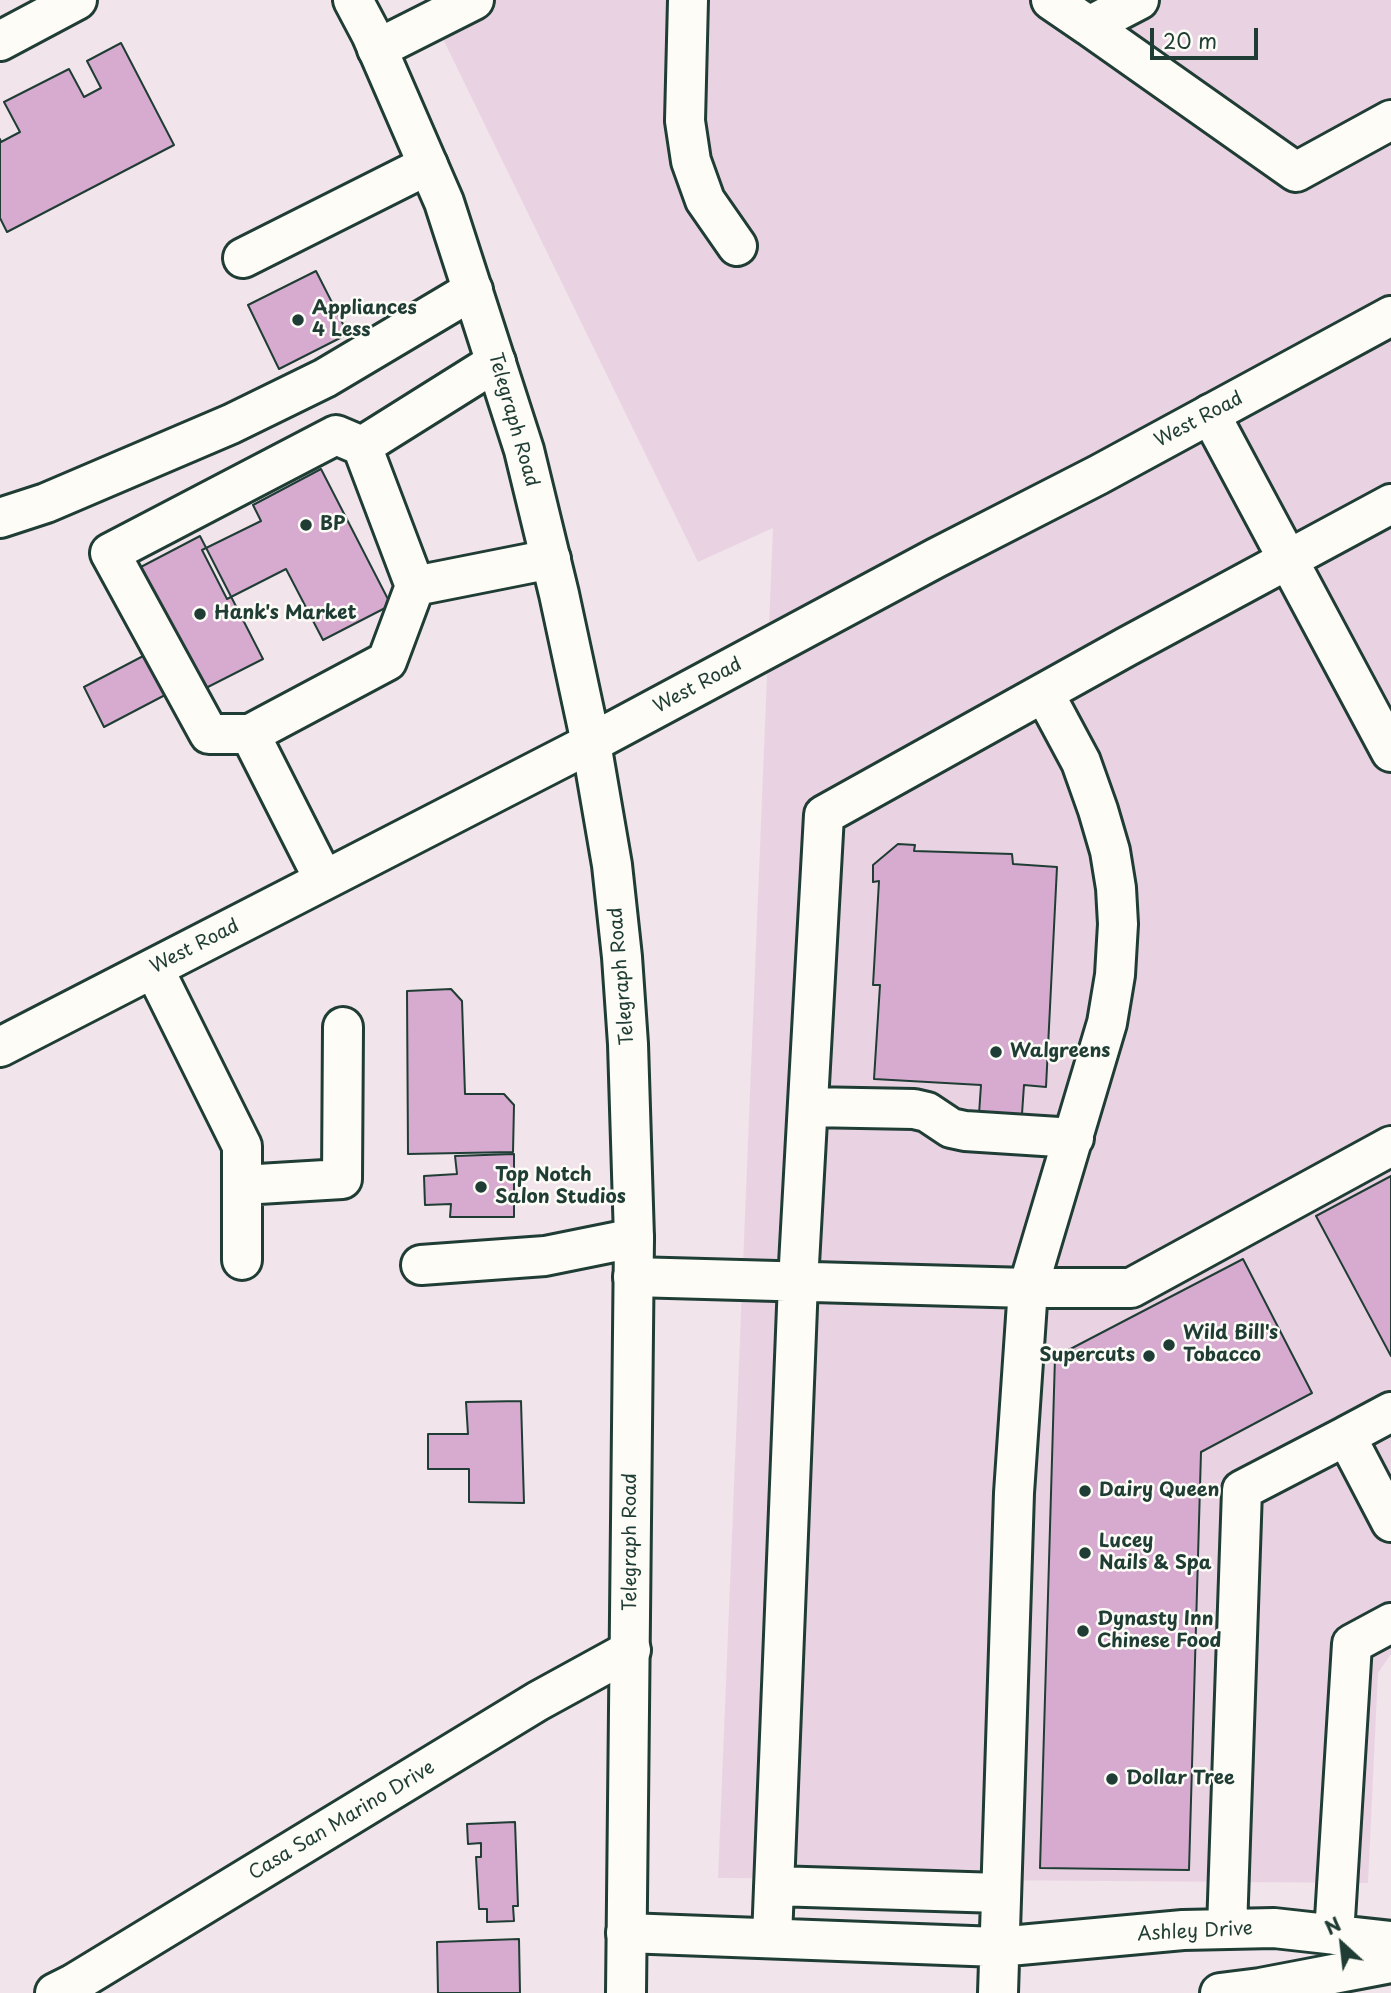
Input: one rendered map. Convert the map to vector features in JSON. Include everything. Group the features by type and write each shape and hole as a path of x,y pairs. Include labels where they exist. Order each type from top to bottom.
{"main road":[{"path":"0,41 77,0"},
{"name":"Telegraph Road","path":"353,0 444,202 524,450 592,743 612,866 628,1044 634,1238 626,1993"},
{"path":"377,49 474,0"},
{"path":"688,0 685,121 691,161 705,200 737,246"},
{"path":"1051,0 1296,172 1391,120"},
{"path":"1089,26 1139,0"},
{"path":"243,258 428,165"},
{"path":"0,518 47,503 231,424 326,378 473,290"},
{"name":"West Road","path":"0,1047 592,743 936,558 1098,475 1391,316"},
{"path":"362,446 496,362"},
{"path":"1210,414 1391,752"},
{"path":"336,435 362,446 415,586 387,661 250,734 209,734 110,553 336,435"},
{"path":"772,1938 799,1282 824,815 1391,504"},
{"path":"415,586 551,559"},
{"path":"998,1993 1014,1493 1028,1288 1107,1023 1118,924 1110,852 1098,810 1081,762 1044,693"},
{"path":"250,734 324,880"},
{"path":"153,969 242,1146 242,1260"},
{"path":"242,1185 342,1179 343,1027"},
{"path":"808,1107 914,1109 927,1112 951,1128 965,1131 1074,1138"},
{"path":"633,1277 1028,1288 1130,1288 1391,1146"},
{"path":"421,1265 545,1256 634,1238"},
{"path":"1227,1929 1242,1490 1391,1412"},
{"path":"1346,1436 1391,1522"},
{"path":"1334,1935 1352,1644 1391,1623"},
{"name":"Casa San Marino Drive","path":"55,1993 538,1701 631,1650"},
{"path":"774,1886 1000,1893"},
{"name":"Ashley Drive","path":"626,1933 998,1947 1183,1930 1274,1928 1391,1941"},
{"path":"1220,1993 1391,1963"}],"shaded area":[{"path":"424,0 1391,0 1391,1654 1378,1673 1368,1883 718,1878 773,528 698,562"}],"building":[{"path":"121,43 174,145 7,232 0,218 0,139 1,142 20,132 4,102 69,69 84,97 101,88 87,61"},
{"name":"Appliances 4 Less","path":"316,271 348,334 279,369 248,305"},
{"path":"321,469 391,605 323,640 286,569 227,599 202,550 261,521 253,505"},
{"name":"Hank's Market","path":"200,536 263,659 200,691 137,569"},
{"path":"147,654 167,694 104,727 84,687"},
{"name":"Walgreens","path":"898,844 915,845 914,851 1012,854 1013,864 1057,867 1046,1087 1024,1085 1022,1114 979,1114 981,1085 874,1079 880,985 873,985 879,881 873,882 873,865"},
{"path":"451,989 462,1001 465,1094 504,1094 514,1105 513,1152 408,1154 407,991"},
{"path":"514,1154 514,1217 450,1217 451,1204 425,1205 424,1176 457,1174 455,1156"},
{"path":"1391,1176 1391,1356 1316,1216"},
{"path":"1243,1259 1312,1393 1201,1452 1189,1870 1040,1868 1055,1357"},
{"path":"521,1401 524,1503 469,1502 469,1469 428,1469 428,1434 468,1434 466,1402"},
{"path":"515,1822 518,1906 513,1906 514,1921 487,1922 487,1909 479,1909 476,1857 481,1857 481,1843 468,1844 467,1824"},
{"path":"519,1939 520,1993 438,1993 437,1942"}],"place":[{"name":"Appliances 4 Less","path":"298,320"},
{"name":"BP","path":"306,525"},
{"name":"Hank's Market","path":"200,614"},
{"name":"Walgreens","path":"996,1052"},
{"name":"Top Notch Salon Studios","path":"481,1187"},
{"name":"Wild Bill's Tobacco","path":"1169,1345"},
{"name":"Supercuts","path":"1149,1356"},
{"name":"Dairy Queen","path":"1085,1491"},
{"name":"Lucey Nails & Spa","path":"1085,1553"},
{"name":"Dynasty Inn Chinese Food","path":"1083,1631"},
{"name":"Dollar Tree","path":"1112,1779"}]}
